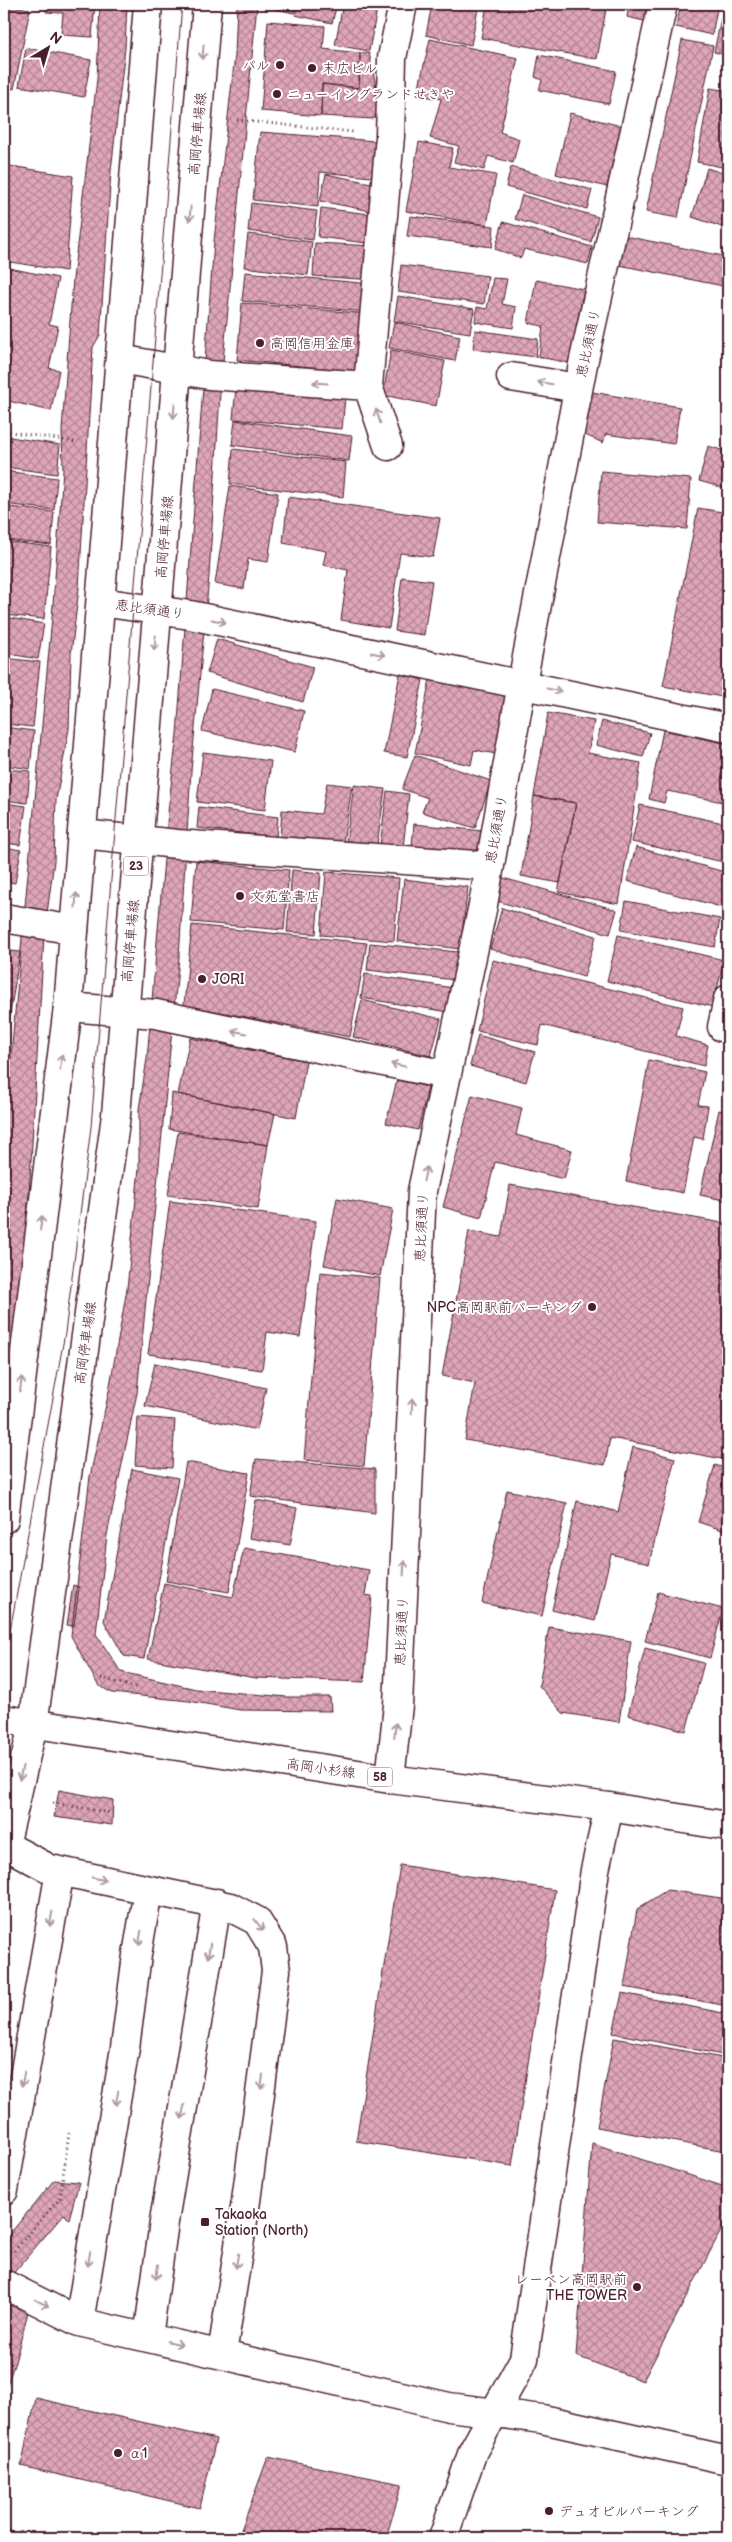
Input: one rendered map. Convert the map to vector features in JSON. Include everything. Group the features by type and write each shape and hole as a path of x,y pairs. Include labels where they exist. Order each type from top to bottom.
{"street":[{"path":"4,1519 68,1007 102,602 148,4"},
{"name":"高岡停車場線","path":"4,1847 33,1725 116,1115 208,4"},
{"path":"388,446 368,386 390,136 392,58 403,4"},
{"name":"恵比須通り","path":"390,1779 398,1704 422,1191 490,866 578,388 663,4"},
{"path":"120,359 209,375 368,386"},
{"path":"511,377 578,388"},
{"name":"恵比須通り","path":"102,602 190,614 728,728"},
{"path":"82,834 138,840 490,866"},
{"path":"4,918 74,930"},
{"path":"722,1027 728,999"},
{"path":"68,1007 156,1014 446,1075"},
{"name":"高岡小杉線","path":"4,1719 390,1779 609,1807 728,1826"},
{"path":"444,2538 473,2451 524,2359 595,1870 609,1807"},
{"path":"4,1847 50,1869 230,1907 257,1921 273,1947 276,1971 246,2201 222,2354"},
{"path":"4,2190 60,1871"},
{"path":"79,2322 125,2048 136,1955 148,1890"},
{"path":"148,2337 165,2215 217,1903"},
{"path":"4,2284 79,2322 449,2407 542,2419 725,2454"}],"path":[{"path":"237,120 390,136"},
{"path":"4,431 113,447"},
{"path":"101,1678 137,1688 136,1685"},
{"path":"53,1803 112,1813"},
{"path":"10,2255 60,2198 69,2134"}],"building":[{"path":"47,4 95,4 92,37 61,35 63,13 46,12"},
{"path":"100,4 127,4 125,48 111,171 100,335 93,347 79,588 71,654 69,729 56,800 54,861 44,936 29,1195 9,1399 4,1425 4,1130 52,618 63,470 62,430 73,279 97,79"},
{"path":"237,4 257,4 220,393 209,576 191,771 179,957 137,1393 107,1535 96,1634 121,1672 196,1689 287,1697 330,1697 331,1711 240,1710 189,1701 112,1693 98,1685 71,1636 90,1476 109,1391 127,1289 139,1168 139,1109 147,1059 168,812 177,734 214,241 235,55"},
{"path":"266,4 296,4 294,13 266,7"},
{"path":"298,4 337,4 332,23 295,15"},
{"path":"343,4 378,4 369,51 335,45"},
{"path":"432,4 479,4 471,45 426,35"},
{"path":"487,4 607,4 597,59 481,38"},
{"path":"629,4 651,4 648,22 627,17"},
{"path":"681,4 718,4 712,35 676,27"},
{"path":"724,4 728,4 728,55 714,52"},
{"path":"11,6 30,9 14,89 4,87 4,45"},
{"name":"末広ビル","path":"268,21 325,26 323,49 360,53 359,88 322,84 321,116 261,111"},
{"path":"430,39 518,58 500,132 519,139 513,163 488,156 484,170 454,162 459,146 430,138 441,99 417,95"},
{"path":"682,40 713,46 678,218 646,212"},
{"path":"26,48 91,60 84,97 19,86"},
{"path":"360,53 369,53 381,110 373,119 321,116 322,84 359,88"},
{"path":"539,55 616,71 609,104 539,90 542,80 535,77"},
{"path":"710,88 728,91 728,135 722,167 697,162"},
{"path":"570,113 621,126 607,187 556,174"},
{"path":"260,132 376,141 372,177 320,172 318,207 253,200"},
{"path":"419,142 453,148 449,167 496,175 487,225 406,211"},
{"path":"4,165 73,176 66,271 4,261"},
{"path":"511,167 592,190 587,209 506,187"},
{"path":"707,168 728,175 728,229 692,217"},
{"path":"326,174 376,184 371,211 320,201"},
{"path":"522,195 598,217 591,242 515,219"},
{"path":"251,203 317,211 313,240 248,231"},
{"path":"321,208 378,215 375,244 318,237"},
{"path":"410,216 494,226 492,247 407,236"},
{"path":"503,222 592,247 588,264 524,249 521,258 495,249"},
{"path":"248,234 312,242 308,275 244,267"},
{"path":"625,236 728,257 728,287 619,265"},
{"path":"315,243 375,246 374,280 313,276"},
{"path":"401,265 488,276 484,304 398,292"},
{"path":"4,267 58,278 49,324 58,326 49,368 59,370 51,411 4,400"},
{"path":"245,272 371,284 368,312 242,301"},
{"path":"493,278 507,279 502,304 516,307 513,328 475,322 477,307 487,309"},
{"path":"536,280 584,289 569,363 539,357 543,326 528,323"},
{"path":"398,296 474,309 470,333 394,321"},
{"path":"242,303 369,314 364,372 237,360"},
{"path":"394,322 460,336 455,361 389,348"},
{"path":"475,330 538,339 536,357 473,349"},
{"path":"391,350 445,361 436,406 383,395"},
{"path":"236,387 345,398 342,429 233,419"},
{"path":"592,392 680,407 674,444 606,434 603,443 583,434"},
{"path":"235,420 352,436 349,461 232,445"},
{"path":"4,436 60,445 57,474 4,467"},
{"path":"708,446 728,452 728,489 699,481"},
{"path":"233,449 346,462 343,497 230,484"},
{"path":"4,471 57,478 54,510 4,504"},
{"path":"601,471 691,479 687,529 597,522"},
{"path":"230,486 278,493 268,562 248,559 244,589 215,584"},
{"path":"288,497 440,518 433,557 400,553 389,628 341,620 348,570 323,565 326,551 283,543"},
{"path":"9,507 54,512 51,545 6,540"},
{"path":"698,508 728,513 728,663 722,697 663,686"},
{"path":"4,541 51,547 44,619 4,615"},
{"path":"402,577 432,581 424,635 395,631"},
{"path":"4,617 44,624 38,659 4,653"},
{"path":"217,639 313,667 303,702 207,673"},
{"path":"4,658 40,662 33,727 4,724"},
{"path":"400,674 423,680 407,757 384,753"},
{"path":"430,679 515,696 502,755 474,750 471,765 415,753"},
{"path":"212,689 304,711 295,752 202,731"},
{"path":"548,713 594,721 588,753 641,763 619,904 558,892 576,803 534,796"},
{"path":"602,721 650,733 643,757 596,745"},
{"path":"4,727 34,731 30,769 4,765"},
{"path":"663,730 728,744 728,803 667,791 664,803 649,799"},
{"path":"203,752 271,761 265,810 197,802"},
{"path":"415,755 491,781 475,828 422,812 428,798 402,789"},
{"path":"4,769 30,771 27,803 4,800"},
{"path":"327,783 352,786 343,843 280,838 282,810 321,814"},
{"path":"354,785 385,789 377,845 346,841"},
{"path":"387,791 409,794 403,848 380,846"},
{"path":"534,796 576,803 560,883 521,876"},
{"path":"4,803 26,806 20,845 4,843"},
{"path":"640,805 728,824 728,863 632,842"},
{"path":"199,807 278,817 276,837 197,828"},
{"path":"414,824 483,831 481,854 412,846"},
{"path":"4,847 21,850 15,883 4,881"},
{"path":"636,847 728,873 728,909 627,881"},
{"name":"文苑堂書店","path":"196,861 289,870 284,930 191,922"},
{"path":"292,870 321,873 316,934 287,932"},
{"path":"326,872 399,878 394,941 321,935"},
{"path":"503,878 617,910 610,934 497,901"},
{"path":"404,879 468,887 460,949 397,941"},
{"path":"626,901 720,919 715,947 621,930"},
{"path":"502,908 596,936 584,977 490,949"},
{"path":"192,925 367,943 350,1037 184,1005"},
{"path":"618,935 724,960 713,1007 607,981"},
{"path":"370,943 458,952 455,980 367,970"},
{"path":"4,950 20,952 6,1039 4,1039"},
{"path":"493,960 683,1007 676,1036 708,1045 704,1066 542,1025 538,1045 477,1031"},
{"path":"365,974 453,988 449,1012 361,998"},
{"path":"362,1000 441,1019 431,1056 353,1037"},
{"path":"478,1035 535,1052 526,1082 470,1066"},
{"path":"190,1038 306,1061 296,1118 178,1094"},
{"path":"4,1053 9,1054 4,1094"},
{"path":"649,1060 705,1072 698,1105 708,1106 703,1139 694,1137 683,1193 626,1181"},
{"path":"397,1080 428,1087 418,1130 386,1123"},
{"path":"172,1093 275,1114 268,1145 169,1129"},
{"path":"472,1095 522,1108 516,1135 572,1150 564,1179 495,1162 481,1218 443,1207"},
{"path":"719,1110 728,1112 728,1201 700,1195"},
{"path":"178,1132 268,1145 258,1209 168,1195"},
{"name":"NPC高岡駅前パーキング","path":"510,1185 728,1224 728,1460 610,1438 605,1465 465,1440 475,1383 442,1376 469,1231 501,1237"},
{"path":"337,1198 393,1209 380,1276 324,1265"},
{"path":"170,1201 316,1221 300,1337 267,1332 262,1370 148,1354"},
{"path":"320,1272 380,1278 364,1466 304,1460"},
{"path":"155,1363 266,1388 257,1430 145,1406"},
{"path":"138,1417 175,1420 172,1468 135,1465"},
{"path":"633,1447 675,1458 649,1564 611,1554 595,1621 552,1610 577,1501 618,1512"},
{"path":"256,1459 375,1469 375,1513 250,1496"},
{"path":"186,1462 249,1473 229,1592 166,1581"},
{"path":"715,1465 728,1469 728,1532 698,1522"},
{"path":"132,1469 178,1478 144,1659 124,1656 104,1621"},
{"path":"507,1490 567,1503 542,1616 482,1603"},
{"path":"256,1500 297,1508 290,1545 249,1538"},
{"path":"244,1548 369,1570 365,1595 372,1596 364,1682 256,1678 148,1659 164,1583 233,1597"},
{"path":"73,1585 79,1587 74,1626 67,1625"},
{"path":"658,1592 723,1609 710,1658 645,1641"},
{"path":"549,1627 631,1641 619,1722 563,1713 539,1686"},
{"path":"645,1648 704,1663 686,1731 628,1715"},
{"path":"59,1790 113,1800 112,1825 54,1817"},
{"path":"400,1865 555,1890 512,2166 356,2141"},
{"path":"667,1890 728,1899 728,2006 624,1987 637,1909"},
{"path":"622,1993 728,2014 728,2056 613,2033"},
{"path":"614,2038 728,2059 728,2141 725,2151 597,2127"},
{"name":"レーベン高岡駅前 THE TOWER","path":"592,2143 728,2188 728,2217 643,2381 576,2356"},
{"path":"54,2180 79,2182 69,2219 64,2214 4,2284 4,2241"},
{"path":"4,2303 28,2312 15,2362 4,2393"},
{"name":"α1","path":"36,2398 216,2439 200,2508 21,2466"},
{"path":"268,2457 402,2484 386,2538 238,2538"},
{"path":"4,2526 20,2538 4,2538"}],"tram line":[{"path":"4,1663 65,1333 91,1127 182,4"}],"place":[{"name":"パル","path":"280,65"},
{"name":"末広ビル","path":"312,68"},
{"name":"ニューイングランドせきや","path":"277,94"},
{"name":"高岡信用金庫","path":"260,343"},
{"name":"文苑堂書店","path":"240,896"},
{"name":"JORI","path":"202,979"},
{"name":"NPC高岡駅前パーキング","path":"592,1307"},
{"name":"Takaoka Station (North)","path":"205,2222"},
{"name":"レーベン高岡駅前 THE TOWER","path":"637,2287"},
{"name":"α1","path":"118,2453"},
{"name":"デュオビルパーキング","path":"549,2511"}]}
